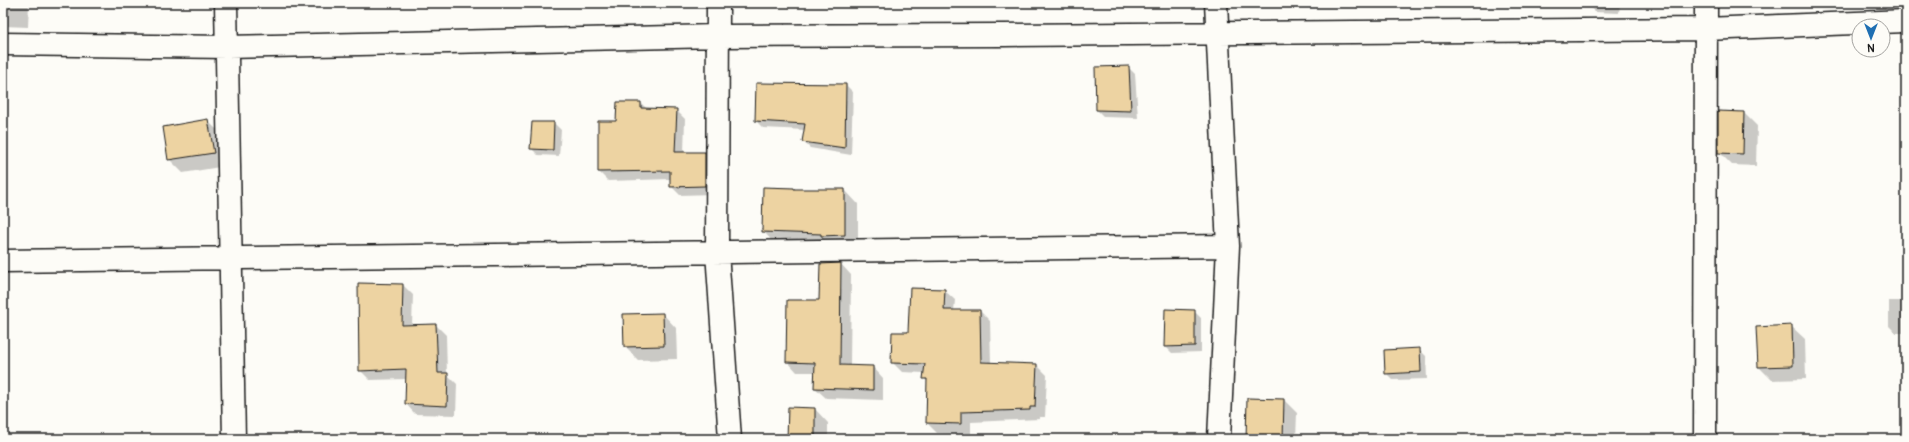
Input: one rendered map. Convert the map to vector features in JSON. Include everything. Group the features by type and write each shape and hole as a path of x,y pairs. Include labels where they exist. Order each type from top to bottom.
{"street":[{"path":"226,3 234,439"},
{"path":"718,3 717,252 730,439"},
{"path":"1216,3 1216,33 1228,246 1219,439"},
{"path":"1705,439 1706,3"},
{"path":"3,44 227,47 718,36 1706,29 1906,21"},
{"path":"3,261 1228,246"}],"building":[{"path":"1129,66 1131,111 1096,110 1095,67"},
{"path":"756,83 846,84 845,148 802,142 805,124 755,121"},
{"path":"617,102 641,102 641,108 677,109 675,152 705,152 705,186 670,187 670,171 598,172 598,121 616,121"},
{"path":"1718,111 1744,112 1743,154 1718,153"},
{"path":"208,119 214,153 168,160 163,127"},
{"path":"532,122 554,122 553,150 530,149"},
{"path":"763,187 794,189 845,189 845,235 821,236 821,234 762,232"},
{"path":"841,263 840,365 873,366 873,390 814,388 815,363 786,362 787,300 819,300 820,264"},
{"path":"358,283 403,284 402,325 436,324 438,373 448,373 447,406 405,404 406,369 359,371"},
{"path":"910,288 945,289 944,310 980,310 981,362 1037,364 1035,407 1030,407 1030,410 961,412 961,424 926,423 927,379 923,379 925,364 891,363 892,332 908,332"},
{"path":"1165,309 1195,310 1195,346 1164,347"},
{"path":"663,313 664,346 624,347 623,314"},
{"path":"1792,325 1793,366 1758,367 1756,327"},
{"path":"1420,348 1421,372 1385,374 1384,350"},
{"path":"1247,398 1284,399 1283,439 1246,439"},
{"path":"788,407 815,408 815,439 787,439"}]}
